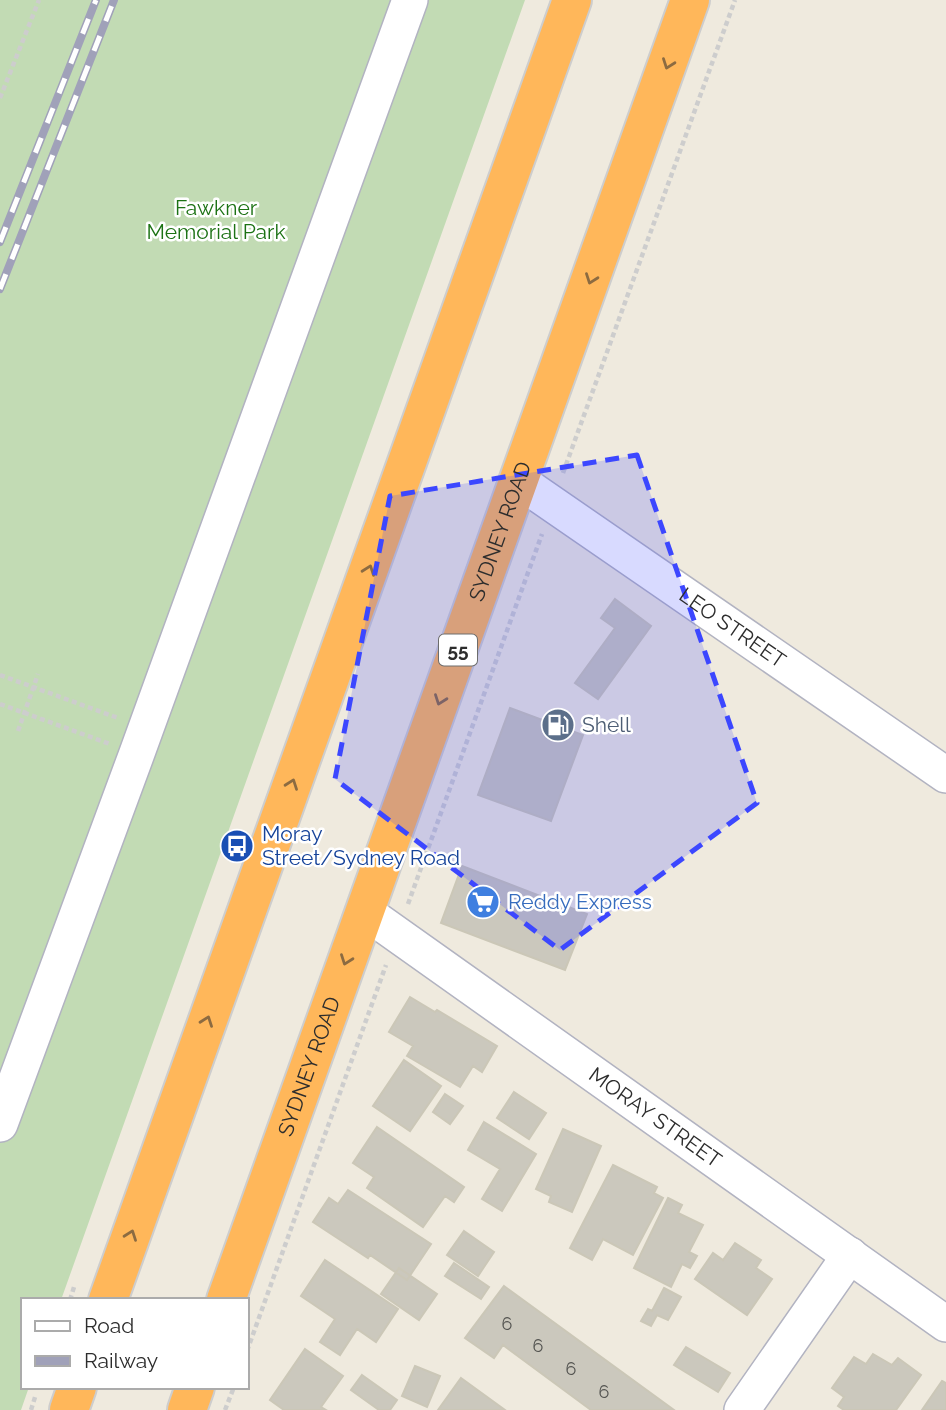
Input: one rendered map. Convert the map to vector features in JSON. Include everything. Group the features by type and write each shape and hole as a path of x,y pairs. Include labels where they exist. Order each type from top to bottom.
{"highway":[{"path":"109,1298 572,0"},
{"name":"SYDNEY ROAD","path":"227,1298 691,0"},
{"path":"69,1410 76,1389"},
{"path":"187,1410 194,1389"}],"street":[{"path":"0,1124 410,0"},
{"name":"LEO STREET","path":"519,481 946,775"},
{"name":"MORAY STREET","path":"364,911 946,1324"},
{"path":"742,1410 850,1255"}],"path":[{"path":"0,98 39,0"},
{"path":"248,1348 735,0"},
{"path":"18,731 38,674"},
{"path":"0,675 33,687 141,741"},
{"path":"0,704 24,713 141,741"},
{"path":"31,1410 38,1389"},
{"path":"225,1410 233,1389"}],"highlighted area":[{"path":"637,455 757,803 560,950 335,779 390,496"}],"green space":[{"name":"Fawkner Memorial Park","path":"0,0 525,0 62,1298 21,1298 21,1389 28,1389 21,1410 0,1410"}],"building":[{"path":"615,599 651,626 598,699 575,683 615,628 601,618"},
{"path":"510,708 583,735 551,821 478,795"},
{"path":"462,866 587,914 565,970 441,923"},
{"path":"410,997 497,1046 482,1072 473,1066 460,1087 407,1056 413,1046 389,1032"},
{"path":"404,1060 441,1086 410,1131 373,1106"},
{"path":"514,1092 546,1113 529,1139 497,1118"},
{"path":"445,1094 463,1106 450,1124 433,1112"},
{"path":"484,1122 536,1154 502,1211 482,1199 500,1169 468,1150"},
{"path":"377,1127 464,1187 454,1202 445,1196 423,1227 367,1188 374,1177 353,1163"},
{"path":"563,1129 601,1146 572,1212 549,1202 551,1196 536,1189"},
{"path":"613,1165 657,1187 654,1193 663,1198 633,1255 603,1239 592,1260 570,1248"},
{"path":"348,1190 431,1244 407,1280 313,1222 329,1198 338,1204"},
{"path":"668,1198 682,1205 678,1213 703,1225 689,1252 697,1256 690,1268 682,1264 671,1287 634,1268"},
{"path":"464,1231 494,1252 478,1276 447,1255"},
{"path":"735,1243 761,1260 756,1268 772,1279 747,1315 695,1279 713,1253 723,1260"},
{"path":"325,1260 398,1309 376,1342 357,1329 340,1355 320,1342 335,1319 301,1296"},
{"path":"454,1263 489,1287 481,1299 445,1276"},
{"path":"399,1268 437,1294 419,1320 381,1294"},
{"path":"504,1286 674,1410 591,1410 503,1345 494,1358 465,1338"},
{"path":"664,1288 681,1297 668,1320 657,1315 651,1326 641,1321 648,1309 652,1311"},
{"path":"686,1347 730,1373 718,1392 674,1365"},
{"path":"305,1349 343,1376 321,1407 326,1410 284,1410 270,1400"},
{"path":"873,1354 892,1365 898,1358 921,1375 896,1410 844,1410 838,1406 844,1397 832,1388 854,1357 866,1364"},
{"path":"415,1366 440,1376 427,1407 402,1396"},
{"path":"362,1375 397,1400 390,1410 379,1410 351,1390"},
{"path":"461,1378 505,1410 438,1410"},
{"path":"942,1381 946,1383 946,1410 922,1410"}],"railway":[{"path":"0,242 96,0"},
{"path":"0,289 114,0"}],"place":[{"name":"Shell","path":"558,725"},
{"name":"Moray Street/Sydney Road","path":"237,846"},
{"name":"Reddy Express","path":"483,902"}]}
